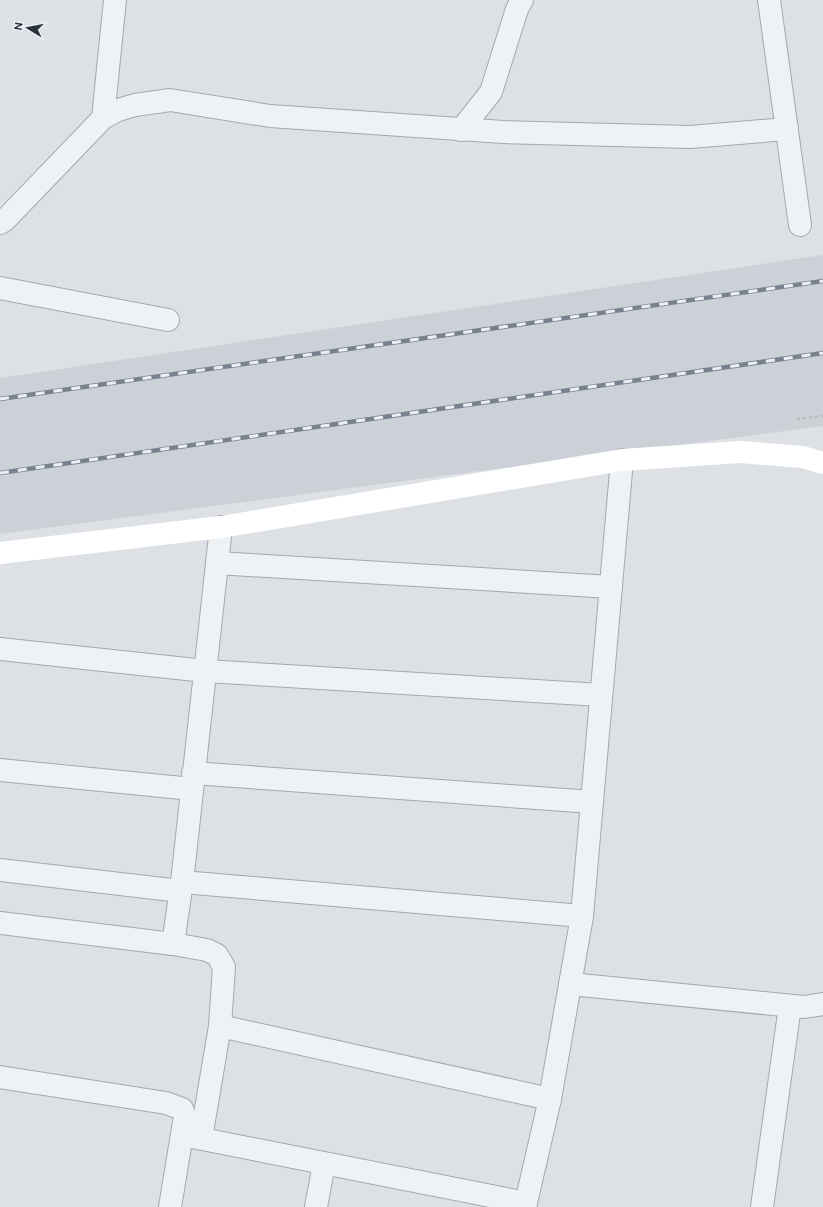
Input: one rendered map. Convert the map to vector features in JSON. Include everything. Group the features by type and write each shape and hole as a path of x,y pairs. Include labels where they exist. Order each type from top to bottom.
{"street":[{"path":"104,118 115,0"},
{"path":"461,130 491,92 517,9 522,0"},
{"path":"772,3 800,225"},
{"path":"0,223 5,220 104,118 118,110 135,105 170,100 270,116 503,132 690,137 787,129"},
{"path":"0,288 168,320"},
{"path":"0,552 221,527 622,460 740,452 803,458 823,463"},
{"path":"191,1136 526,1205 550,1100 582,916 622,460"},
{"path":"173,944 181,887 221,527"},
{"path":"217,563 611,586"},
{"path":"0,649 205,671 601,695"},
{"path":"0,770 592,802"},
{"path":"0,870 181,887 582,916"},
{"path":"0,923 173,944 207,950 217,955 222,960 224,967 220,1026 191,1136 170,1207"},
{"path":"570,984 804,1008 823,1004"},
{"path":"762,1207 790,1006"},
{"path":"220,1026 550,1100"},
{"path":"0,1077 174,1105 182,1109 191,1136"},
{"path":"316,1207 324,1164"}],"path":[{"path":"797,419 823,416"}],"shaded area":[{"path":"823,255 823,426 0,534 0,378"}],"railway":[{"path":"0,399 823,281"},
{"path":"0,473 823,353"}]}
